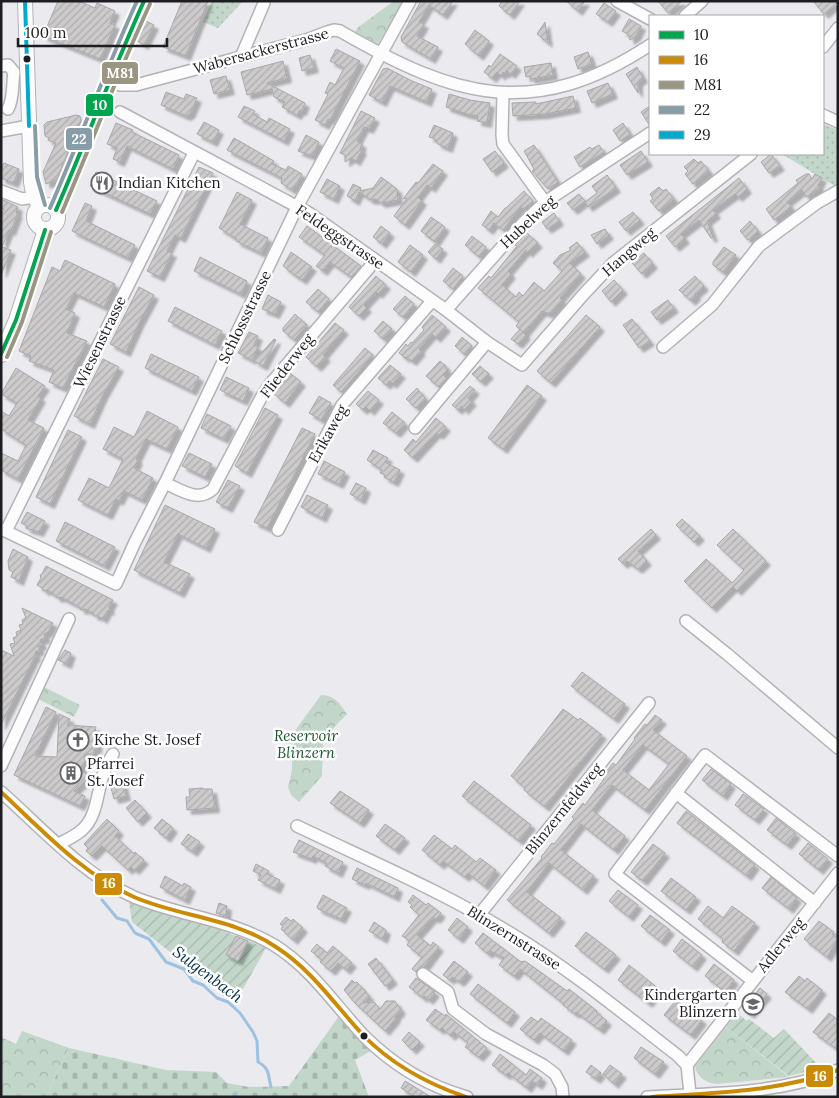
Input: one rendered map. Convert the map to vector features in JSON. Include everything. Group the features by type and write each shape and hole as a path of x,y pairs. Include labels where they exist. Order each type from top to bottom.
{"main road":[{"path":"25,1 31,182 37,202 34,219 38,226 45,230 54,228 59,216 56,210 50,205 37,202"},
{"path":"56,210 88,139 108,82 144,1"},
{"path":"1,355 16,320 45,230"}],"street":[{"path":"381,54 410,1"},
{"path":"617,1 649,18"},
{"path":"686,15 702,1"},
{"path":"241,57 264,3"},
{"path":"824,46 838,28"},
{"name":"Wabersackerstrasse","path":"108,82 121,85 136,85 309,39 334,30 340,31 381,54 447,83 482,91 503,93 547,90 565,86 607,71 649,46"},
{"name":"Schlossstrasse","path":"4,530 116,584 297,207 381,54"},
{"path":"1,66 8,65 14,72 12,100 8,109"},
{"path":"503,93 503,144 545,202"},
{"name":"Feldeggstrasse","path":"120,112 308,213 446,310 487,342 522,365"},
{"path":"824,115 838,122"},
{"path":"1,131 29,126"},
{"name":"Hubelweg","path":"446,310 524,222 545,202 649,134"},
{"name":"Wiesenstrasse","path":"4,530 194,153"},
{"name":"Hangweg","path":"522,365 582,295 613,263 749,155"},
{"path":"1,191 22,199 37,202"},
{"path":"663,347 712,305 759,246 817,202 838,192"},
{"name":"Fliederweg","path":"165,483 196,496 205,494 213,489 262,396 271,383 375,260"},
{"name":"Erikaweg","path":"278,530 342,405 432,301"},
{"path":"416,428 487,342"},
{"path":"1,766 69,620"},
{"path":"686,621 838,748"},
{"name":"Blinzernfeldweg","path":"479,915 649,703"},
{"path":"58,844 83,830 88,823 103,775 113,754"},
{"path":"753,981 615,874 705,755 838,856"},
{"path":"1,792 89,871 123,892 242,930 274,945 304,969 384,1054 428,1082 468,1097"},
{"path":"676,793 815,903"},
{"name":"Blinzernstrasse","path":"297,826 479,915 549,958 671,1050 687,1065"},
{"name":"Adlerweg","path":"687,1065 838,873"},
{"path":"423,974 448,992 453,1009 486,1034 544,1065 555,1074 562,1087 563,1097"},
{"path":"687,1065 690,1094"},
{"path":"647,1097 790,1085 838,1070"}],"green space":[{"path":"212,1 243,1 218,28 203,22"},
{"path":"394,1 403,1 378,44 355,32 357,28"},
{"path":"824,124 838,130 838,188 784,155 824,155"},
{"path":"44,687 80,705 74,717 38,699"},
{"name":"Reservoir Blinzern","path":"321,695 334,698 347,714 335,726 323,743 322,776 299,802 291,795 288,787 292,770 292,752 286,743"},
{"path":"129,902 221,930 266,948 235,1003 132,922"},
{"path":"737,1013 747,1021 749,1019 774,1038 784,1029 821,1068 789,1076 726,1027"},
{"path":"339,1016 371,1051 355,1060 369,1097 46,1097 69,1048 166,1070 216,1072 227,1083 249,1087 289,1086"},
{"path":"726,1027 789,1077 716,1084 702,1078 697,1073 695,1066"},
{"path":"22,1031 69,1048 46,1097 1,1097 1,1037 16,1044"}],"building":[{"path":"58,1 79,1 95,8 97,3 115,11 110,23 115,25 100,59 43,36"},
{"path":"182,1 208,1 186,56 163,47"},
{"path":"421,1 453,1 443,15 429,5 419,22 424,24 417,36 438,47 431,59 402,42 401,37"},
{"path":"502,1 520,1 510,15 499,6"},
{"path":"566,1 585,1 578,11"},
{"path":"658,1 682,1 668,13"},
{"path":"813,1 838,1 838,2 824,14"},
{"path":"604,3 616,11 608,22 596,14"},
{"path":"629,19 641,26 636,36 630,40 629,35 622,31"},
{"path":"146,21 154,25 144,45 137,41"},
{"path":"545,22 548,43 537,34"},
{"path":"475,30 489,41 479,56 465,44"},
{"path":"336,49 360,61 330,120 328,119 325,125 315,120 328,94 325,93 330,82 335,85 344,68 330,61"},
{"path":"588,52 592,64 578,69 574,57"},
{"path":"500,54 517,66 511,74 507,71 505,74 503,72 501,76 497,72 492,78 484,72 489,65 491,67"},
{"path":"310,55 314,68 302,71 299,58"},
{"path":"283,61 287,78 267,83 305,103 302,111 300,110 297,115 282,107 285,102 274,97 272,89 247,95 241,72"},
{"path":"551,63 553,75 531,79 530,76 526,77 524,67"},
{"path":"637,67 643,78 638,82 638,93 626,74"},
{"path":"387,68 432,89 427,102 390,86 382,102 369,95 383,69"},
{"path":"226,76 230,90 214,94 210,80"},
{"path":"608,83 613,94 592,103 587,91"},
{"path":"166,92 184,99 186,94 197,98 190,114 186,116 161,105"},
{"path":"449,94 490,103 487,123 477,121 478,116 446,107"},
{"path":"573,96 576,108 545,114 513,116 512,103 536,102 536,104"},
{"path":"244,106 255,111 253,114 267,122 269,118 290,129 284,141 238,117"},
{"path":"649,107 649,124 641,112"},
{"path":"361,111 375,118 369,129 364,127 357,141 362,144 360,149 362,150 356,161 351,158 345,162 345,155 340,153"},
{"path":"76,115 80,116 81,120 57,179 46,184 43,172 56,143 48,140 49,138 45,136 44,125 47,122"},
{"path":"204,122 219,130 213,142 197,134"},
{"path":"116,123 179,155 173,169 127,146 120,162 113,159 117,148 107,144"},
{"path":"623,123 630,134 620,141 613,130"},
{"path":"434,125 453,133 448,148 438,144 435,139 429,137"},
{"path":"306,135 319,142 312,156 298,151"},
{"path":"234,138 274,161 272,164 286,170 288,166 302,174 295,187 292,190 281,183 282,178 227,150"},
{"path":"534,145 558,182 548,189 532,171 534,169 524,151"},
{"path":"599,145 604,152 580,167 574,157 590,147 592,149"},
{"path":"495,151 504,163 492,172 483,159"},
{"path":"641,151 648,162 627,175 620,165"},
{"path":"772,155 780,166 769,173 761,162"},
{"path":"694,159 698,163 701,161 709,171 693,184 685,174 688,171 684,167"},
{"path":"4,163 19,169 14,183 1,178 1,170"},
{"path":"433,164 443,171 431,188 427,185 418,197 422,201 405,225 394,216 407,198 403,199"},
{"path":"199,167 213,173 181,238 175,235 167,251 172,253 160,277 147,271"},
{"path":"96,172 157,201 150,214 90,186"},
{"path":"809,174 812,179 815,174 822,178 818,185 820,188 806,197 802,190 787,202 791,207 774,220 766,209 798,183 796,180"},
{"path":"607,175 616,188 588,207 585,202 597,193 592,186"},
{"path":"381,177 397,189 398,200 381,203 376,199 371,200 359,192 355,201 347,196 353,184 361,188 360,191 373,188"},
{"path":"739,178 747,189 738,197 735,194 713,210 716,214 707,221 713,237 711,238 699,220 681,234 685,239 675,247 666,236"},
{"path":"327,179 340,186 334,199 320,192"},
{"path":"659,187 663,191 666,189 674,199 659,211 650,201 653,199 650,194"},
{"path":"524,191 533,201 523,209 521,206 503,230 494,223 489,230 482,225 491,211 498,217"},
{"path":"237,192 252,200 240,224 268,238 261,253 236,241 237,239 219,228"},
{"path":"579,194 585,201 573,210 567,203"},
{"path":"1,199 18,207 16,213 18,213 11,231 9,230 2,247 11,250 2,273 1,215 4,209 1,208"},
{"path":"85,203 92,206 86,221 135,245 128,258 72,231"},
{"path":"633,212 640,220 626,231 619,222"},
{"path":"554,213 559,221 547,229 542,222"},
{"path":"431,217 445,227 435,242 421,231"},
{"path":"750,221 758,231 748,240 740,231"},
{"path":"307,226 361,266 351,277 330,262 323,271 316,266 325,255 299,237"},
{"path":"381,226 390,233 382,244 373,237"},
{"path":"605,229 609,235 597,244 591,235"},
{"path":"527,233 538,243 528,253 526,250 508,271 511,274 502,285 516,297 519,292 523,296 534,282 544,291 562,271 553,263 560,255 571,250 569,248 577,242 585,252 570,263 581,274 560,298 562,300 550,314 542,311 524,333 516,326 519,322 478,288 489,276 491,278 517,246 515,245"},
{"path":"472,236 486,247 479,257 465,245"},
{"path":"435,244 443,249 436,259 428,252"},
{"path":"410,245 423,255 411,272 398,262"},
{"path":"724,247 736,255 723,272 713,265 713,262"},
{"path":"291,252 312,267 302,280 283,266"},
{"path":"644,253 653,264 642,274 632,263"},
{"path":"200,257 247,281 241,294 194,271"},
{"path":"65,260 115,284 104,307 74,293 66,309 75,313 67,333 87,341 63,388 49,382 54,370 29,361 31,356 19,351 52,267 60,271"},
{"path":"453,268 463,276 453,289 443,281"},
{"path":"376,276 386,285 378,294 376,292 364,305 367,308 359,316 349,307"},
{"path":"695,276 704,286 695,294 696,296 691,301 679,290"},
{"path":"614,280 623,290 611,302 602,291"},
{"path":"139,287 154,295 126,352 110,344"},
{"path":"318,289 329,299 318,312 306,302"},
{"path":"268,295 281,302 275,314 262,309"},
{"path":"405,296 414,304 403,317 393,309"},
{"path":"668,300 674,308 657,320 651,312"},
{"path":"175,307 222,331 215,345 168,321"},
{"path":"295,314 307,325 294,340 283,331 283,328"},
{"path":"432,315 446,327 436,338 432,334 419,349 421,351 412,361 405,358 399,353 406,344 408,346 412,343 424,330 422,327"},
{"path":"586,315 600,327 551,383 537,371"},
{"path":"632,319 650,341 639,348 623,325"},
{"path":"383,321 392,329 383,339 374,331"},
{"path":"335,323 344,330 323,355 326,357 317,367 306,357"},
{"path":"520,329 526,335 518,344 511,339"},
{"path":"249,332 258,336 254,345 258,347 252,360 238,353"},
{"path":"462,337 472,346 465,355 455,346"},
{"path":"274,339 276,340 263,366 254,361"},
{"path":"365,348 373,355 341,392 333,385"},
{"path":"151,354 199,377 192,391 145,368"},
{"path":"103,359 119,367 103,395 90,424 74,416"},
{"path":"440,361 448,370 443,375 447,378 439,387 426,376"},
{"path":"390,365 401,374 392,384 389,381 386,385 378,378"},
{"path":"480,366 489,374 481,382 472,374"},
{"path":"16,368 45,386 38,396 41,398 28,420 44,428 18,479 1,470 1,453 18,461 26,445 1,429 1,411 9,416 17,403 1,394"},
{"path":"290,373 301,382 285,403 274,394"},
{"path":"226,377 249,388 243,401 220,390"},
{"path":"527,385 542,396 503,449 488,438"},
{"path":"470,386 475,390 468,398 472,401 464,410 461,406 458,410 452,405"},
{"path":"417,388 425,398 416,408 406,399"},
{"path":"368,391 379,400 370,411 366,407 363,410 356,404"},
{"path":"319,396 331,403 321,420 309,413"},
{"path":"265,408 278,415 247,473 235,466"},
{"path":"147,411 178,427 167,449 146,439 136,459 138,460 134,468 153,478 142,500 124,491 119,501 116,499 108,515 78,500 89,478 109,488 123,459 103,449 114,427 134,437"},
{"path":"392,412 405,423 396,433 383,423"},
{"path":"207,414 231,426 224,439 201,428"},
{"path":"436,418 446,427 439,435 436,433 413,458 404,450 413,439 416,442"},
{"path":"302,428 315,434 267,528 254,522"},
{"path":"68,430 82,437 50,504 36,497"},
{"path":"373,450 388,458 385,462 400,470 394,482 384,477 385,475 380,473 382,470 367,460"},
{"path":"189,453 212,464 205,477 182,466"},
{"path":"324,461 345,472 339,484 318,474"},
{"path":"228,480 240,486 228,508 216,502"},
{"path":"356,483 366,488 361,500 350,494"},
{"path":"307,495 328,505 322,518 301,507"},
{"path":"165,505 215,529 206,548 178,534 164,562 190,574 180,593 134,570"},
{"path":"27,512 45,521 39,532 26,528 27,526 21,523"},
{"path":"682,519 700,536 694,542 676,525"},
{"path":"65,522 115,547 105,566 56,541"},
{"path":"651,529 656,535 638,551 647,561 638,569 627,561 623,564 618,559"},
{"path":"733,529 766,561 737,591 733,587 712,608 684,581 706,559 732,583 744,570 717,545"},
{"path":"13,549 28,557 19,581 11,577 13,572 9,570 8,561"},
{"path":"46,566 113,600 109,607 110,610 107,611 103,619 94,616 93,613 85,609 81,610 80,607 61,597 57,598 37,585 41,578 40,575"},
{"path":"22,608 53,623 48,632 44,634 46,638 40,640 42,645 38,646 40,650 35,652 36,657 1,725 1,650 14,656 10,644 15,643 13,638 17,636 16,632 21,630 19,625 23,624 22,620 26,618"},
{"path":"65,650 71,653 67,664 58,660"},
{"path":"582,672 625,704 614,719 571,686"},
{"path":"46,707 56,712 35,756 57,757 59,714 70,719 67,725 96,727 95,732 97,732 98,736 97,749 94,749 94,754 85,754 85,761 81,769 89,777 74,791 85,796 80,806 14,775"},
{"path":"563,709 578,720 580,718 602,735 545,807 524,790 525,788 511,776"},
{"path":"655,715 662,720 653,730 687,756 645,810 612,785 602,797 592,810 625,836 614,850 581,824 561,850 594,876 583,890 549,863 527,892 561,918 549,933 507,900 552,843 554,844 574,819 572,817 583,803 585,805 613,763 616,765 634,738 645,724 647,725","holes":["643,745 669,764 649,790 623,770"]},
{"path":"711,769 731,784 723,796 702,780"},
{"path":"122,781 126,796 114,799 110,784"},
{"path":"474,781 531,825 519,841 462,796"},
{"path":"189,789 212,789 215,808 187,810 186,797 190,797"},
{"path":"340,791 369,810 360,823 330,803"},
{"path":"743,794 764,809 755,820 735,805"},
{"path":"135,800 147,813 138,822 126,808"},
{"path":"686,811 755,865 747,876 677,823"},
{"path":"776,818 796,834 787,845 767,830"},
{"path":"107,819 119,831 115,836 134,854 135,852 144,860 135,870 131,867 128,870 102,846 92,856 86,851 88,848 84,844"},
{"path":"162,819 173,828 166,838 154,828"},
{"path":"385,824 405,838 395,850 376,836"},
{"path":"188,834 200,842 193,852 181,844"},
{"path":"434,835 452,849 455,845 476,862 480,858 496,870 484,886 468,873 465,877 443,861 440,865 422,850"},
{"path":"299,840 343,862 338,873 325,866 327,863 313,856 312,859 293,852"},
{"path":"808,843 828,859 819,870 799,854"},
{"path":"653,844 665,853 643,881 631,872"},
{"path":"256,864 269,871 267,874 280,880 276,889 258,880 261,875 253,871"},
{"path":"357,868 398,888 395,897 366,883 365,885 352,879"},
{"path":"165,876 183,886 184,883 191,887 185,900 160,887"},
{"path":"771,877 797,898 789,909 762,888"},
{"path":"671,878 696,897 686,910 661,891"},
{"path":"618,890 638,905 629,917 609,901"},
{"path":"323,895 347,908 341,919 318,909 317,907"},
{"path":"413,895 441,913 436,919 433,917 417,935 431,946 433,942 439,947 424,967 420,967 416,972 412,969 422,957 407,945 410,941 402,936 419,915 410,907 412,905 408,902"},
{"path":"219,903 227,906 226,916 216,913"},
{"path":"708,906 723,918 732,906 755,923 734,951 722,942 723,939 698,919"},
{"path":"650,915 670,930 661,942 641,926"},
{"path":"286,917 291,921 293,919 303,928 293,940 281,929 283,926 280,924"},
{"path":"457,918 468,927 459,939 448,930"},
{"path":"819,921 834,932 832,934 838,939 827,957 804,939"},
{"path":"374,922 386,930 383,939 369,931"},
{"path":"586,932 616,955 604,969 575,946"},
{"path":"483,933 521,962 525,961 567,991 569,989 607,1021 600,1030 563,1005 520,969 514,976 499,965 504,958 490,951 488,954 475,943"},
{"path":"236,936 248,941 238,961 226,955"},
{"path":"682,939 702,955 693,967 673,951"},
{"path":"317,944 327,953 333,946 352,963 346,970 338,963 331,971 311,951"},
{"path":"376,958 393,980 385,986 368,964"},
{"path":"454,961 468,972 460,982 452,977 450,980 443,975"},
{"path":"714,964 734,980 725,992 705,976"},
{"path":"629,965 659,989 648,1003 618,980"},
{"path":"799,976 805,981 807,978 822,990 808,1009 785,992"},
{"path":"416,978 435,992 429,1000 424,996 423,998 409,987"},
{"path":"352,980 355,983 357,982 370,997 363,1003 374,1002 380,1009 386,1001 395,1001 401,1010 385,1031 344,990"},
{"path":"478,984 515,1012 507,1023 470,994"},
{"name":"Kindergarten Blinzern","path":"760,988 767,994 750,1014 743,1009"},
{"path":"676,1000 702,1020 691,1035 664,1015"},
{"path":"435,1009 445,1016 446,1014 487,1048 479,1057 465,1047 468,1043 454,1032 451,1036 442,1028 440,1030 426,1020"},
{"path":"829,1013 838,1020 838,1050 813,1032"},
{"path":"531,1017 538,1022 541,1018 572,1040 564,1051 540,1033 534,1040 520,1029"},
{"path":"409,1032 420,1042 412,1050 402,1040"},
{"path":"641,1047 664,1062 655,1074 634,1058"},
{"path":"500,1054 526,1075 530,1069 542,1078 538,1085 532,1081 527,1088 508,1073 506,1075 492,1065"},
{"path":"591,1065 601,1073 596,1079 586,1072"},
{"path":"610,1065 622,1074 614,1084 603,1074"},
{"path":"405,1081 431,1097 415,1097 401,1088"}],"waterway":[{"name":"Sulgenbach","path":"102,900 117,918 127,921 135,933 149,939 166,962 184,969 193,981 203,985 217,998 228,1002 240,1013 257,1041 258,1062 267,1070 271,1087"}],"transit line":[{"name":"29","path":"25,1 29,126"},
{"name":"22","path":"50,208 137,1"},
{"name":"10","path":"56,210 144,1"},
{"name":"M81","path":"62,212 150,4"},
{"name":"22","path":"35,126 37,177 45,205"},
{"name":"10","path":"1,354 16,320 45,230"},
{"name":"M81","path":"7,357 22,322 51,232"},
{"name":"16","path":"1,792 63,850 80,864 115,887 152,904 243,930 260,937 276,947 301,966 363,1035 386,1056 424,1080 466,1097"},
{"name":"16","path":"652,1097 769,1087 792,1083 838,1070"}],"place":[{"name":"Indian Kitchen","path":"102,183"},
{"name":"Kirche St. Josef","path":"78,740"},
{"name":"Pfarrei St. Josef","path":"71,773"},
{"name":"Kindergarten Blinzern","path":"753,1004"}]}
